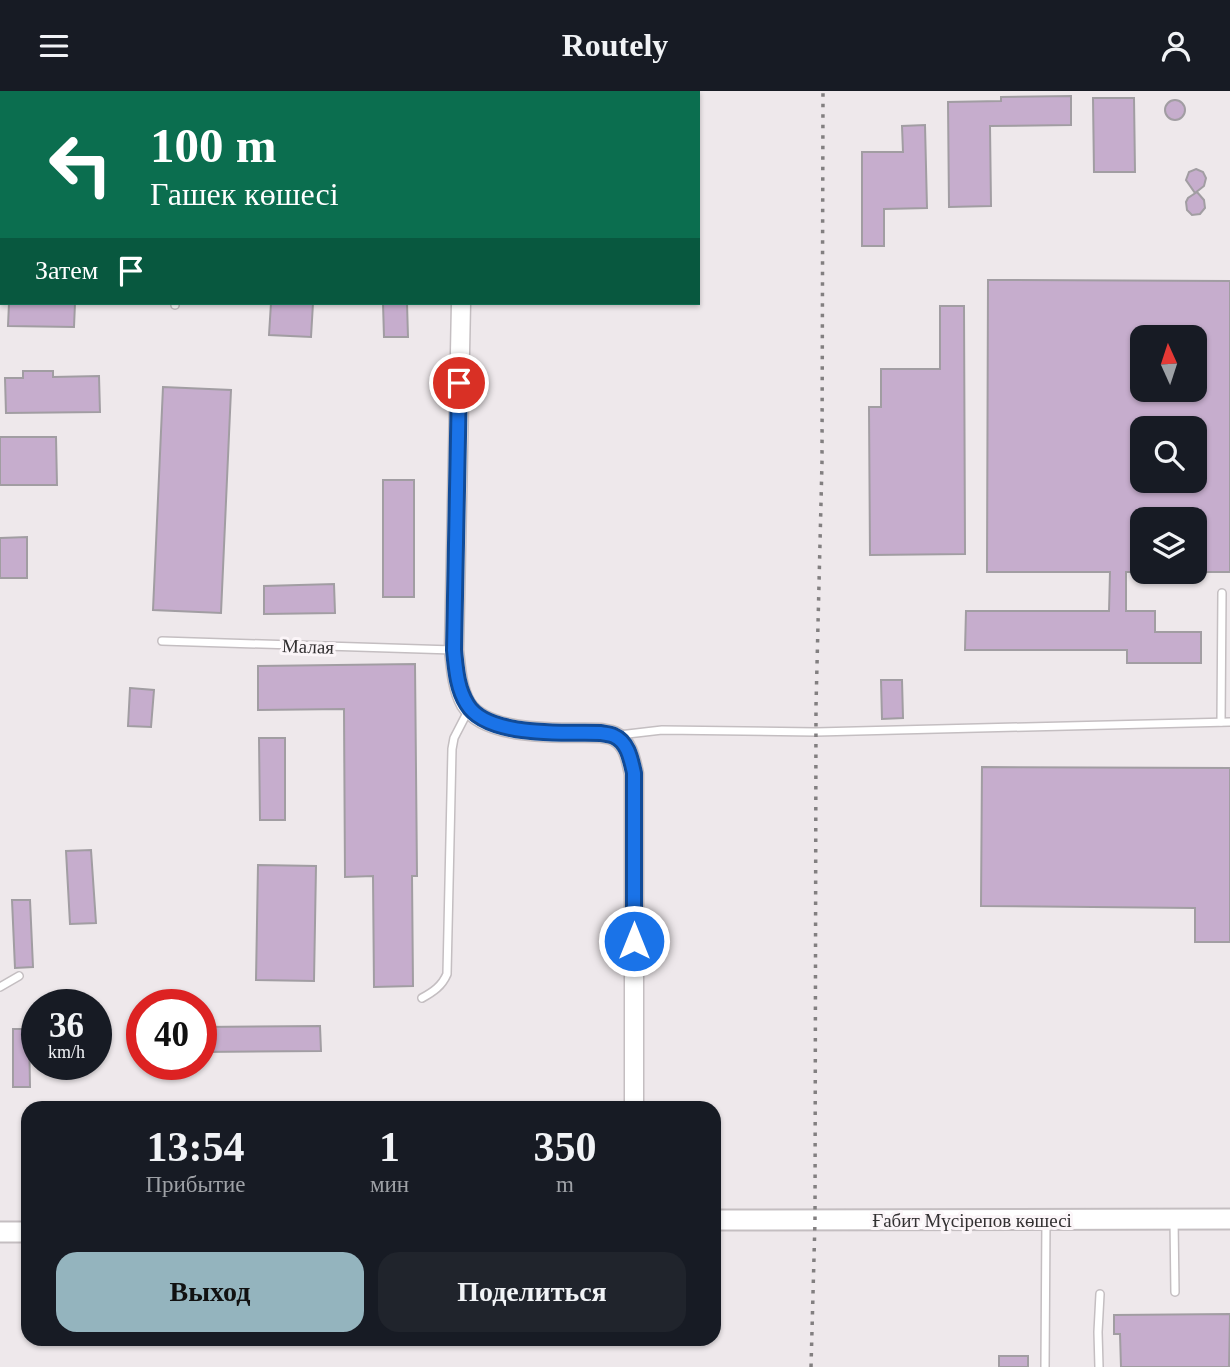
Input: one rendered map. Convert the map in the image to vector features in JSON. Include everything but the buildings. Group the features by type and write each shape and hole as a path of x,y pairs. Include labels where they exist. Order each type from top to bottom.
{"main road":[{"name":"Ғабит Мүсірепов көшесі","path":"721,1220 1230,1219"},
{"path":"0,1232 21,1232"}],"street":[{"path":"461,305 454,650 456,673 470,708 484,720 513,730 601,733 615,736 631,756 634,773 634,1101"}],"lane":[{"path":"615,736 662,730 816,732 1226,722 1222,593"},
{"name":"Малая","path":"162,641 454,650"},
{"path":"422,998 444,982 447,974 452,749 454,738 470,708"},
{"path":"0,987 19,976"},
{"path":"1174,1219 1175,1292"},
{"path":"1045,1367 1046,1220"},
{"path":"1099,1367 1100,1294"}],"railway":[{"path":"811,1367 815,1221 816,706 822,462 823,91"}],"route":[{"path":"459,383 454,650 460,688 470,708 484,720 497,726 513,730 601,733 615,736 623,744 631,756 634,773 634,941"}]}
